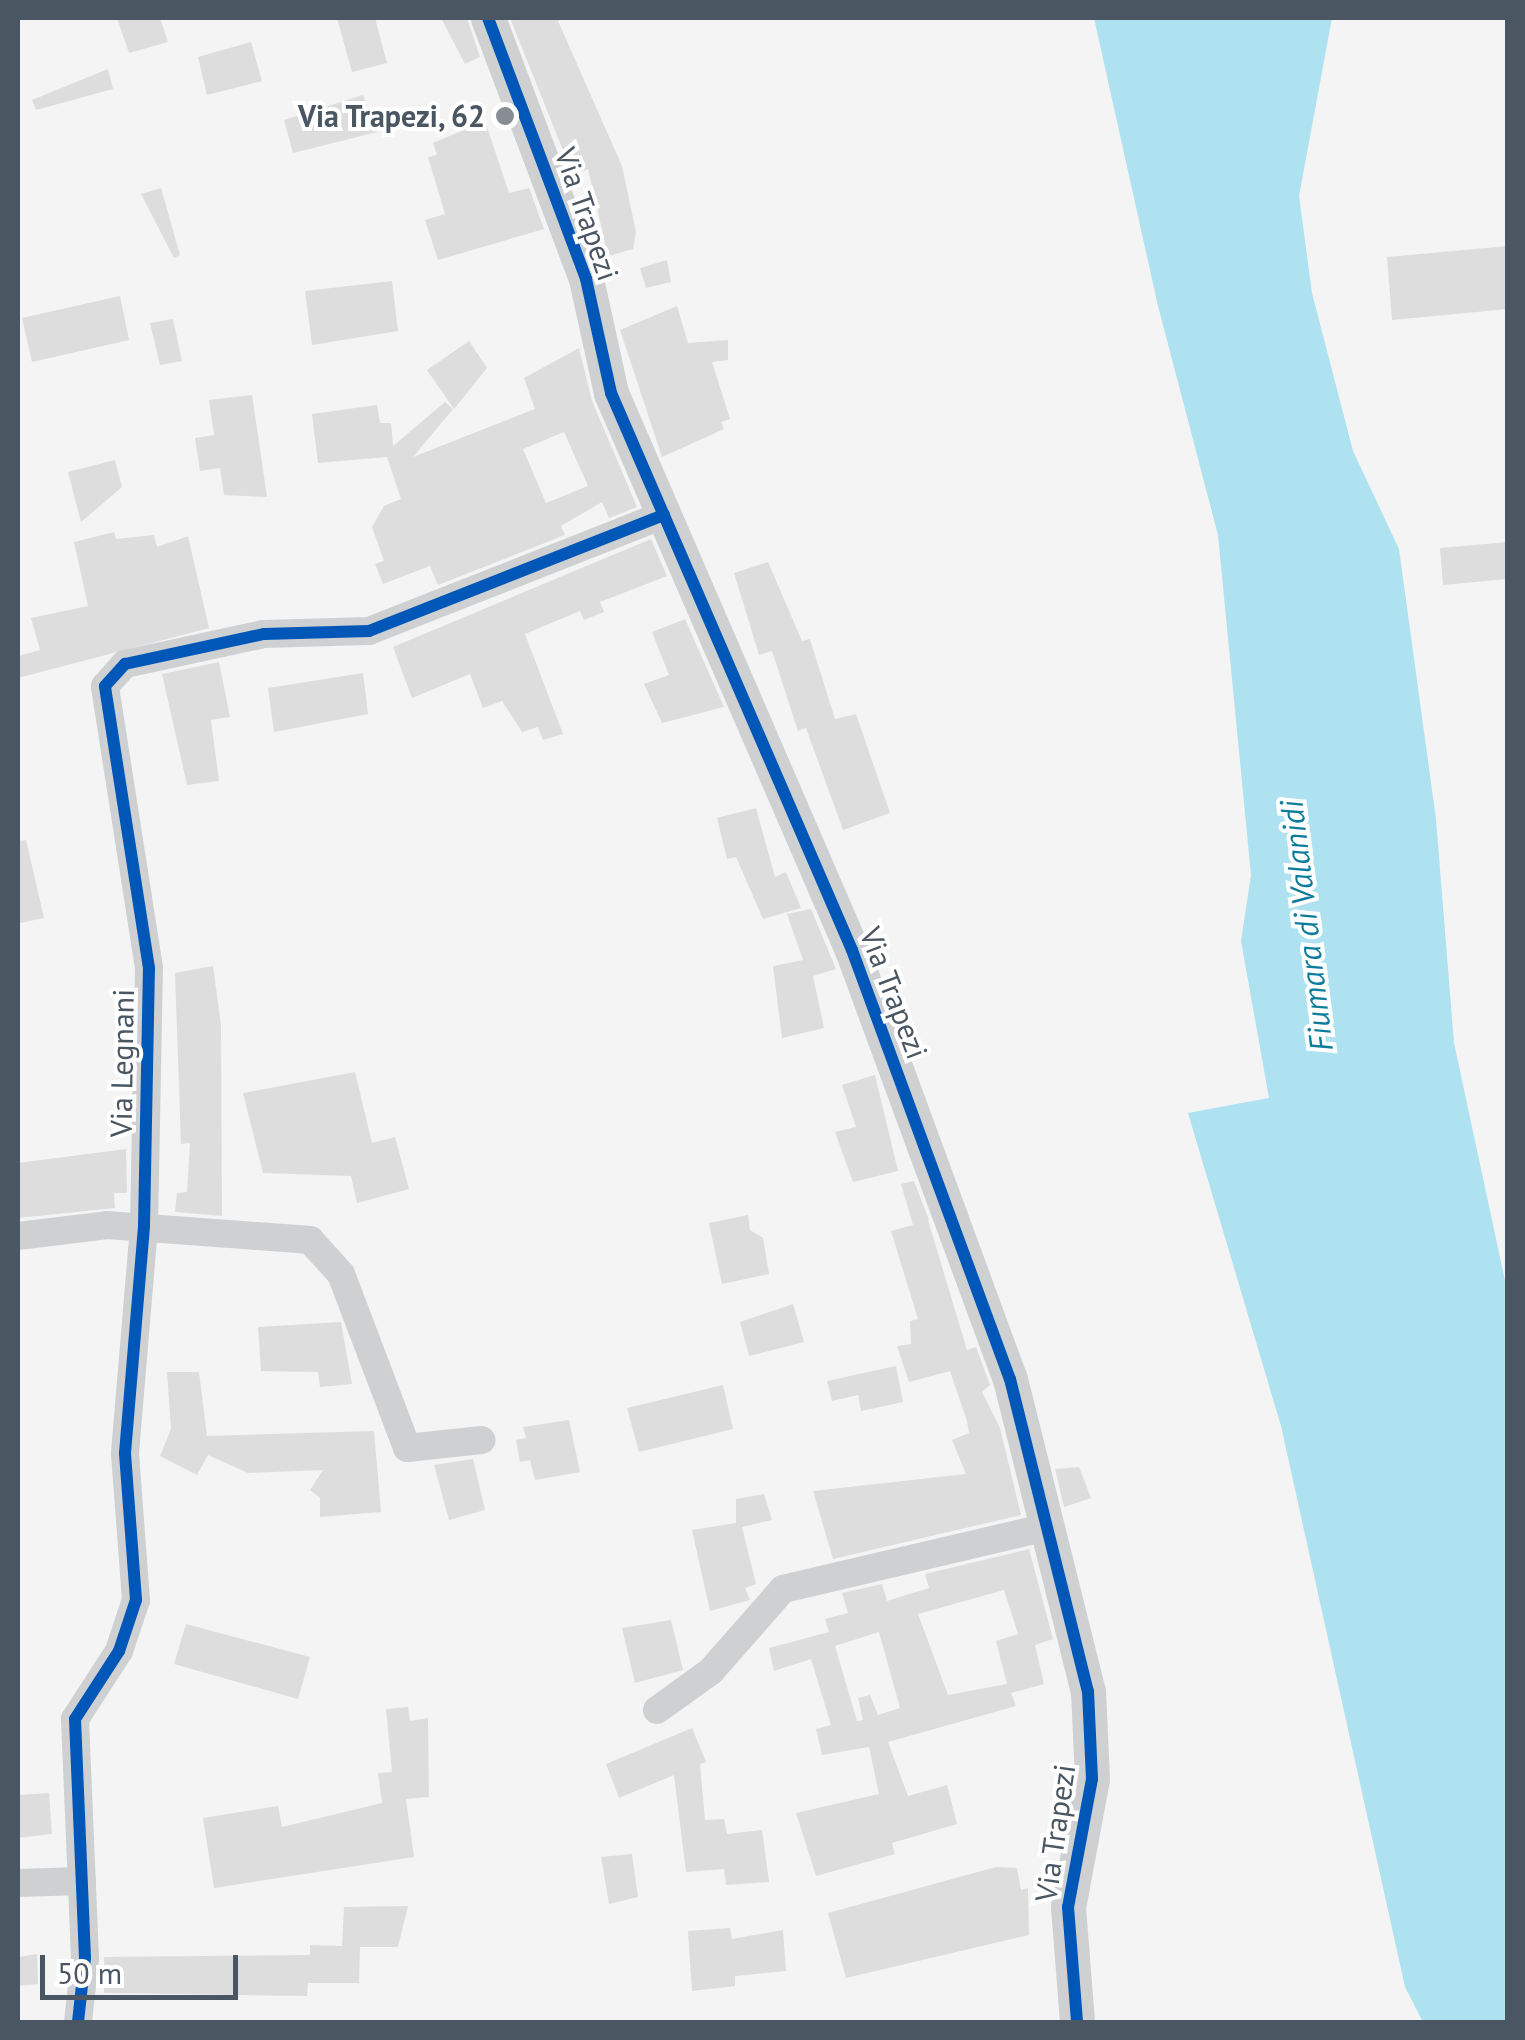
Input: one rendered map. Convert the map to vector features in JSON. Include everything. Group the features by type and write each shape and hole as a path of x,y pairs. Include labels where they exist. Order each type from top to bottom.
{"street":[{"name":"Via Trapezi","path":"488,18 586,279 612,393 852,950 1010,1379 1088,1691 1092,1779 1068,1907 1077,2022"},
{"name":"Via Legnani","path":"78,2022 82,1881 76,1719 119,1650 136,1600 126,1453 144,1226 149,968 102,701 112,671 264,634 369,631 664,515"},
{"path":"18,1236 144,1226 165,1234 310,1240 342,1274 407,1448 482,1440"},
{"path":"657,1710 710,1672 783,1589 1047,1527"},
{"path":"18,1883 82,1881"}],"water":[{"name":"Fiumara di Valanidi","path":"1094,18 1332,18 1299,196 1312,293 1353,451 1399,549 1436,819 1454,1043 1507,1290 1507,2022 1423,2022 1405,1987 1281,1426 1188,1113 1269,1098 1241,941 1251,875 1218,535 1158,306"}],"building":[{"path":"117,18 160,18 168,42 129,53"},
{"path":"337,18 375,18 387,63 352,72"},
{"path":"441,18 467,18 480,57 465,64"},
{"path":"510,18 567,18 558,21 622,166 636,232 633,249 608,256 588,169 573,175"},
{"path":"251,42 262,81 207,95 198,57"},
{"path":"108,69 113,89 36,110 32,100"},
{"path":"363,95 377,132 293,153 284,120"},
{"path":"485,121 509,193 529,188 544,229 438,260 425,220 445,214 428,157 437,155 433,143"},
{"path":"161,188 180,255 174,258 141,194"},
{"path":"1508,246 1508,309 1392,320 1387,257"},
{"path":"667,260 671,282 646,288 640,268"},
{"path":"392,281 398,331 312,345 305,291"},
{"path":"120,296 129,340 32,362 22,318"},
{"path":"677,306 688,343 728,340 728,360 712,362 730,419 721,422 724,429 662,457 620,330"},
{"path":"173,319 182,361 160,365 150,323"},
{"path":"469,341 487,368 454,409 427,370"},
{"path":"579,348 592,401 637,507 609,518 602,502 561,526 565,535 438,585 430,566 383,584 375,564 384,561 372,527 384,506 401,499 387,457 318,463 312,414 377,405 380,423 391,423 393,446 445,402 453,409 413,457 535,409 524,378","holes":["564,432 588,486 546,503 523,449"]},
{"path":"252,395 267,497 224,495 220,468 200,471 195,438 214,435 209,400"},
{"path":"115,460 122,487 81,522 68,472"},
{"path":"114,532 116,539 154,535 157,547 188,536 209,628 18,678 18,656 40,650 31,618 88,606 74,542"},
{"path":"651,539 667,576 600,602 604,612 584,620 580,611 525,634 563,734 543,740 538,727 522,732 502,701 483,708 470,674 412,698 393,647"},
{"path":"1508,542 1508,579 1443,585 1440,548"},
{"path":"768,562 802,641 810,639 835,719 856,714 890,813 843,830 806,728 798,731 772,651 759,655 734,573"},
{"path":"685,619 724,707 662,723 644,684 669,675 652,632"},
{"path":"219,662 230,717 211,720 219,781 187,785 162,674"},
{"path":"363,673 368,714 274,732 268,688"},
{"path":"756,808 775,877 786,872 801,908 763,919 736,857 727,859 717,818"},
{"path":"26,840 44,918 20,923 18,841"},
{"path":"811,909 836,969 813,976 824,1028 782,1038 773,966 803,960 787,914"},
{"path":"213,966 221,1025 222,1216 175,1212 177,1193 187,1192 190,1143 181,1144 175,973"},
{"path":"355,1072 372,1143 395,1137 409,1189 357,1203 351,1176 263,1173 243,1093"},
{"path":"875,1075 898,1171 853,1182 835,1132 856,1127 842,1085"},
{"path":"126,1149 127,1193 114,1193 115,1208 18,1218 18,1163"},
{"path":"914,1181 967,1350 976,1347 990,1385 982,1392 1000,1428 1021,1515 833,1559 813,1491 966,1474 952,1440 969,1433 950,1371 909,1382 897,1346 911,1344 910,1321 918,1319 891,1231 913,1225 901,1184"},
{"path":"748,1215 750,1230 763,1238 769,1274 722,1284 709,1223"},
{"path":"793,1304 804,1342 749,1356 740,1322"},
{"path":"341,1322 352,1384 320,1387 318,1372 261,1371 258,1327"},
{"path":"896,1366 903,1402 861,1411 858,1395 832,1401 827,1381"},
{"path":"167,1372 199,1372 207,1436 374,1431 381,1512 320,1517 320,1498 310,1490 323,1470 248,1473 208,1455 197,1475 160,1456 171,1429"},
{"path":"723,1385 733,1429 639,1452 627,1408"},
{"path":"569,1420 580,1472 535,1480 530,1460 520,1462 516,1440 526,1438 523,1427"},
{"path":"473,1459 485,1510 449,1520 434,1465"},
{"path":"1079,1467 1091,1498 1064,1507 1055,1469"},
{"path":"764,1494 772,1520 742,1527 756,1584 745,1588 750,1600 710,1611 692,1530 736,1523 736,1499"},
{"path":"1029,1549 1053,1639 1035,1645 1044,1684 1011,1693 1016,1706 888,1742 908,1796 947,1785 957,1824 892,1843 895,1854 816,1876 796,1813 879,1794 869,1747 822,1755 816,1729 831,1725 811,1659 774,1671 769,1648 829,1632 825,1619 848,1613 842,1593 882,1584 887,1601 929,1588 925,1574","holes":["1004,1590 1018,1634 996,1641 1007,1684 948,1695 918,1614","879,1632 900,1708 878,1715 870,1695 858,1698 863,1720 857,1721 835,1646"]},
{"path":"671,1620 683,1670 635,1683 622,1628"},
{"path":"186,1624 310,1657 298,1699 174,1664"},
{"path":"408,1707 410,1721 428,1718 429,1797 406,1799 414,1857 214,1888 203,1818 278,1806 282,1827 382,1803 378,1773 392,1772 386,1709"},
{"path":"692,1728 706,1762 700,1764 705,1820 724,1819 727,1834 762,1830 769,1882 726,1885 724,1869 686,1872 674,1775 619,1798 606,1764"},
{"path":"49,1793 52,1834 18,1838 18,1795"},
{"path":"632,1854 638,1897 609,1904 601,1857"},
{"path":"996,1867 1017,1868 1021,1890 1028,1888 1029,1935 846,1978 828,1913"},
{"path":"408,1906 398,1947 360,1947 359,1983 308,1983 307,1996 104,1993 104,1957 310,1955 310,1945 342,1946 344,1907"},
{"path":"730,1928 732,1939 783,1930 786,1971 735,1976 735,1986 692,1991 688,1931"},
{"path":"37,1954 38,1984 18,1986 18,1957"}],"cycle path":[{"path":"488,18 586,279 611,393 852,950 1010,1379 1088,1691 1092,1779 1068,1907 1077,2022"},
{"path":"78,2022 85,1958 75,1719 119,1651 136,1600 125,1453 144,1226 149,968 105,686 125,664 264,634 369,631 664,515"}],"place":[{"name":"Via Trapezi, 62","path":"505,116"}]}
